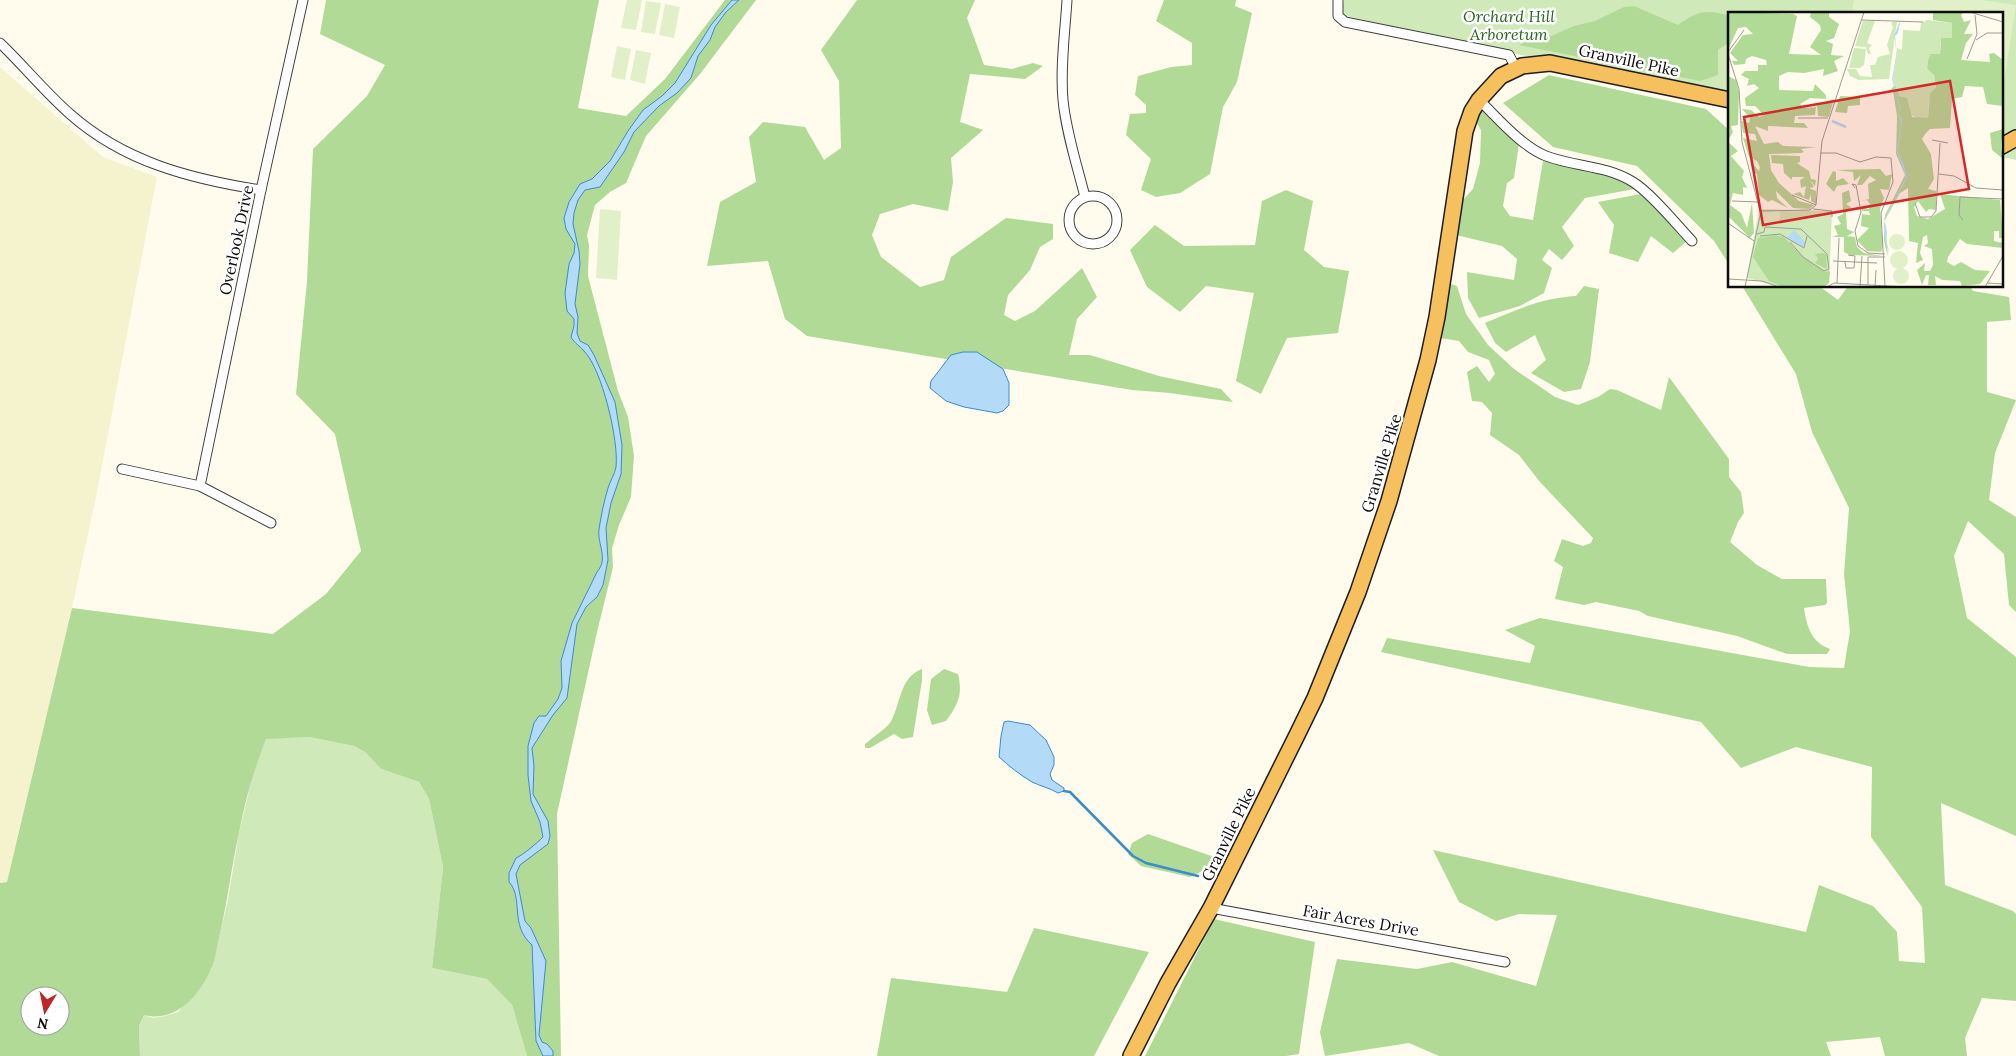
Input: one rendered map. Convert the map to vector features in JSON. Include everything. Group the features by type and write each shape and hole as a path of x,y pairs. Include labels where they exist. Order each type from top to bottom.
{"highway":[{"name":"Granville Pike","path":"1131,1056 1168,983 1211,908 1315,698 1358,592 1389,501 1428,360 1437,317 1465,131 1478,100 1494,81 1516,68 1538,63 1561,64 1728,100"},
{"path":"2004,145 2016,138"}],"street":[{"name":"Overlook Drive","path":"200,486 261,190 303,0"},
{"path":"1067,0 1063,100 1085,197"},
{"path":"1338,0 1338,16 1345,22 1510,55 1516,68"},
{"path":"0,43 69,113 117,148 156,165 184,174 214,182 261,190"},
{"path":"1478,100 1529,147 1559,160 1607,169 1635,183 1692,241"},
{"path":"1095,196 1104,198 1111,204 1116,213 1117,222 1114,231 1108,238 1092,245 1074,236 1070,227 1071,209 1085,197 1095,196"},
{"path":"122,469 200,486 271,523"},
{"name":"Fair Acres Drive","path":"1211,908 1505,962"}],"shaded area":[{"path":"0,67 103,157 157,177 96,497 72,608 7,882 0,883"}],"green space":[{"path":"326,0 599,0 578,108 626,116 665,79 725,0 756,0 700,74 646,136 626,183 610,192 595,205 587,235 589,245 588,276 618,391 628,417 634,456 631,497 612,548 613,567 557,814 561,1056 527,1056 512,1005 487,979 432,968 443,867 429,799 419,782 381,769 365,752 354,746 309,737 266,739 244,809 212,968 199,990 184,1006 166,1015 144,1015 139,1026 140,1056 0,1056 0,883 7,882 72,608 273,634 326,594 361,551 335,434 296,394 307,281 313,149 367,96 385,65 320,34"},
{"path":"627,0 642,0 636,30 621,28"},
{"path":"857,0 975,0 967,18 984,65 1012,69 1033,63 1043,66 1025,79 970,74 960,122 983,130 951,158 953,182 948,211 913,204 880,214 872,235 881,257 920,287 944,280 951,257 1006,218 1053,224 1053,239 1040,247 1030,270 1008,295 1004,315 1015,321 1035,311 1082,268 1097,297 1077,319 1069,355 1090,355 1159,376 1221,389 1233,402 1170,393 1132,390 807,336 785,319 768,261 707,266 720,202 756,182 749,137 763,122 805,127 824,160 841,148 839,81 821,50"},
{"path":"1164,0 1236,0 1235,6 1252,13 1237,82 1223,107 1210,174 1180,193 1156,197 1141,190 1151,159 1126,135 1130,114 1146,113 1146,105 1135,95 1138,76 1171,67 1192,65 1192,43 1156,21"},
{"name":"Orchard Hill Arboretum","path":"1344,0 2016,0 2016,160 2004,157 2004,12 1728,12 1728,97 1521,55 1341,15"},
{"path":"1854,0 1981,0 2016,5 2004,82 2004,12 1852,12"},
{"path":"646,1 661,3 655,34 641,32"},
{"path":"665,4 680,7 674,38 659,35"},
{"path":"1634,6 1678,25 1696,14 1714,12 1728,16 1728,43 1718,50 1718,75 1700,81 1519,45 1543,35 1551,36 1574,26 1595,21 1624,7"},
{"path":"617,46 631,49 625,80 611,77"},
{"path":"636,50 651,53 645,84 630,80"},
{"path":"1549,75 1706,109 1728,129 1728,263 1714,241 1637,166 1553,147 1503,103"},
{"path":"1484,108 1519,144 1514,178 1507,183 1503,206 1510,216 1533,220 1543,161 1619,177 1635,189 1585,198 1562,227 1574,246 1562,260 1549,249 1542,260 1552,268 1544,293 1520,306 1479,318 1468,298 1467,272 1514,280 1517,259 1502,246 1456,235 1461,202 1473,189 1480,163 1481,130 1475,120"},
{"path":"1286,190 1313,201 1304,250 1324,267 1349,271 1338,333 1287,338 1261,394 1236,381 1254,293 1206,286 1180,312 1147,287 1130,250 1155,225 1184,246 1255,245 1262,201"},
{"path":"1641,194 1687,241 1673,253 1651,236 1638,262 1609,253 1614,225 1598,202"},
{"path":"600,209 621,211 617,280 596,278"},
{"path":"1451,284 1457,286 1466,314 1488,345 1514,369 1555,397 1578,405 1598,397 1610,389 1617,390 1661,410 1669,377 1729,459 1729,477 1741,492 1744,513 1730,542 1757,565 1782,579 1826,579 1827,603 1825,605 1804,608 1814,638 1830,649 1827,654 1787,654 1737,636 1648,616 1639,611 1596,602 1584,605 1555,599 1563,567 1554,561 1562,539 1583,546 1591,543 1593,538 1540,482 1519,455 1490,435 1492,413 1482,402 1472,401 1467,372 1477,366 1489,382 1495,374 1489,360 1468,352 1459,341 1440,338"},
{"path":"1584,286 1599,289 1590,362 1581,389 1564,392 1531,373 1546,360 1535,335 1506,352 1495,343 1485,323 1540,302 1576,296"},
{"path":"1743,288 1822,288 1838,300 1847,288 1971,288 1973,291 2009,297 2011,320 1987,322 1987,392 2016,400 1995,453 1989,500 2016,517 2016,612 2009,605 2004,554 1968,521 1954,556 1967,618 2016,657 2016,836 1941,803 1945,885 2013,911 2016,914 2016,1001 1982,998 1965,1038 1967,1056 1885,1056 1880,1037 1826,1042 1831,1056 1439,1056 1409,1043 1325,1056 1320,1032 1337,959 1417,969 1452,962 1536,986 1557,915 1519,914 1496,921 1459,902 1433,850 1806,932 1819,885 1873,906 1897,932 1899,961 1925,963 1922,907 1871,837 1872,767 1796,747 1741,768 1701,722 1381,652 1387,638 1530,663 1535,646 1505,630 1540,618 1809,667 1844,668 1850,631 1844,574 1849,508 1812,432 1796,374"},
{"path":"922,669 913,737 902,739 894,734 870,748 865,748 865,744 890,723 909,678"},
{"path":"944,669 958,674 960,694 954,709 946,721 932,725 927,710 931,679"},
{"path":"309,737 354,746 365,752 381,769 419,782 429,799 443,867 432,968 487,979 512,1005 527,1056 140,1056 139,1026 144,1015 153,1018 178,1012 211,969 227,905 239,833 255,766 266,738"},
{"path":"1148,834 1217,858 1207,869 1190,877 1141,866 1128,854 1132,843"},
{"path":"1214,919 1315,942 1299,1054 1286,1056 1145,1056"},
{"path":"1034,928 1149,952 1094,1056 877,1056 891,978 1007,992"}],"water":[{"path":"732,0 739,0 726,12 715,27 710,40 698,56 691,78 677,93 659,106 634,132 624,152 600,187 585,190 578,200 574,213 573,224 580,264 575,304 578,317 577,333 580,341 588,345 594,355 615,402 622,445 621,474 611,503 606,528 608,560 603,585 597,597 586,607 577,624 567,698 553,715 532,748 534,766 533,794 548,821 550,836 548,844 520,865 516,874 525,921 531,928 546,961 539,1035 542,1042 547,1044 553,1051 553,1056 543,1056 536,1041 532,945 521,929 516,896 509,882 509,873 516,858 543,837 540,822 531,801 528,775 528,746 534,723 539,716 546,716 558,699 562,688 561,661 572,623 602,562 599,529 609,485 616,467 615,440 603,389 591,360 571,337 574,319 567,311 565,293 569,264 574,253 575,244 566,229 564,218 569,202 580,184 592,179 610,161 643,110 662,96 675,83 711,25"},
{"path":"963,352 977,352 1003,369 1009,383 1009,405 1003,411 997,413 964,407 946,401 930,388 931,381 951,355"},
{"path":"1004,722 1030,725 1046,740 1054,757 1054,765 1050,774 1052,780 1064,788 1064,791 1058,793 1032,782 999,757"}],"waterway":[{"path":"1064,791 1070,792 1133,856 1146,863 1198,876"}]}
